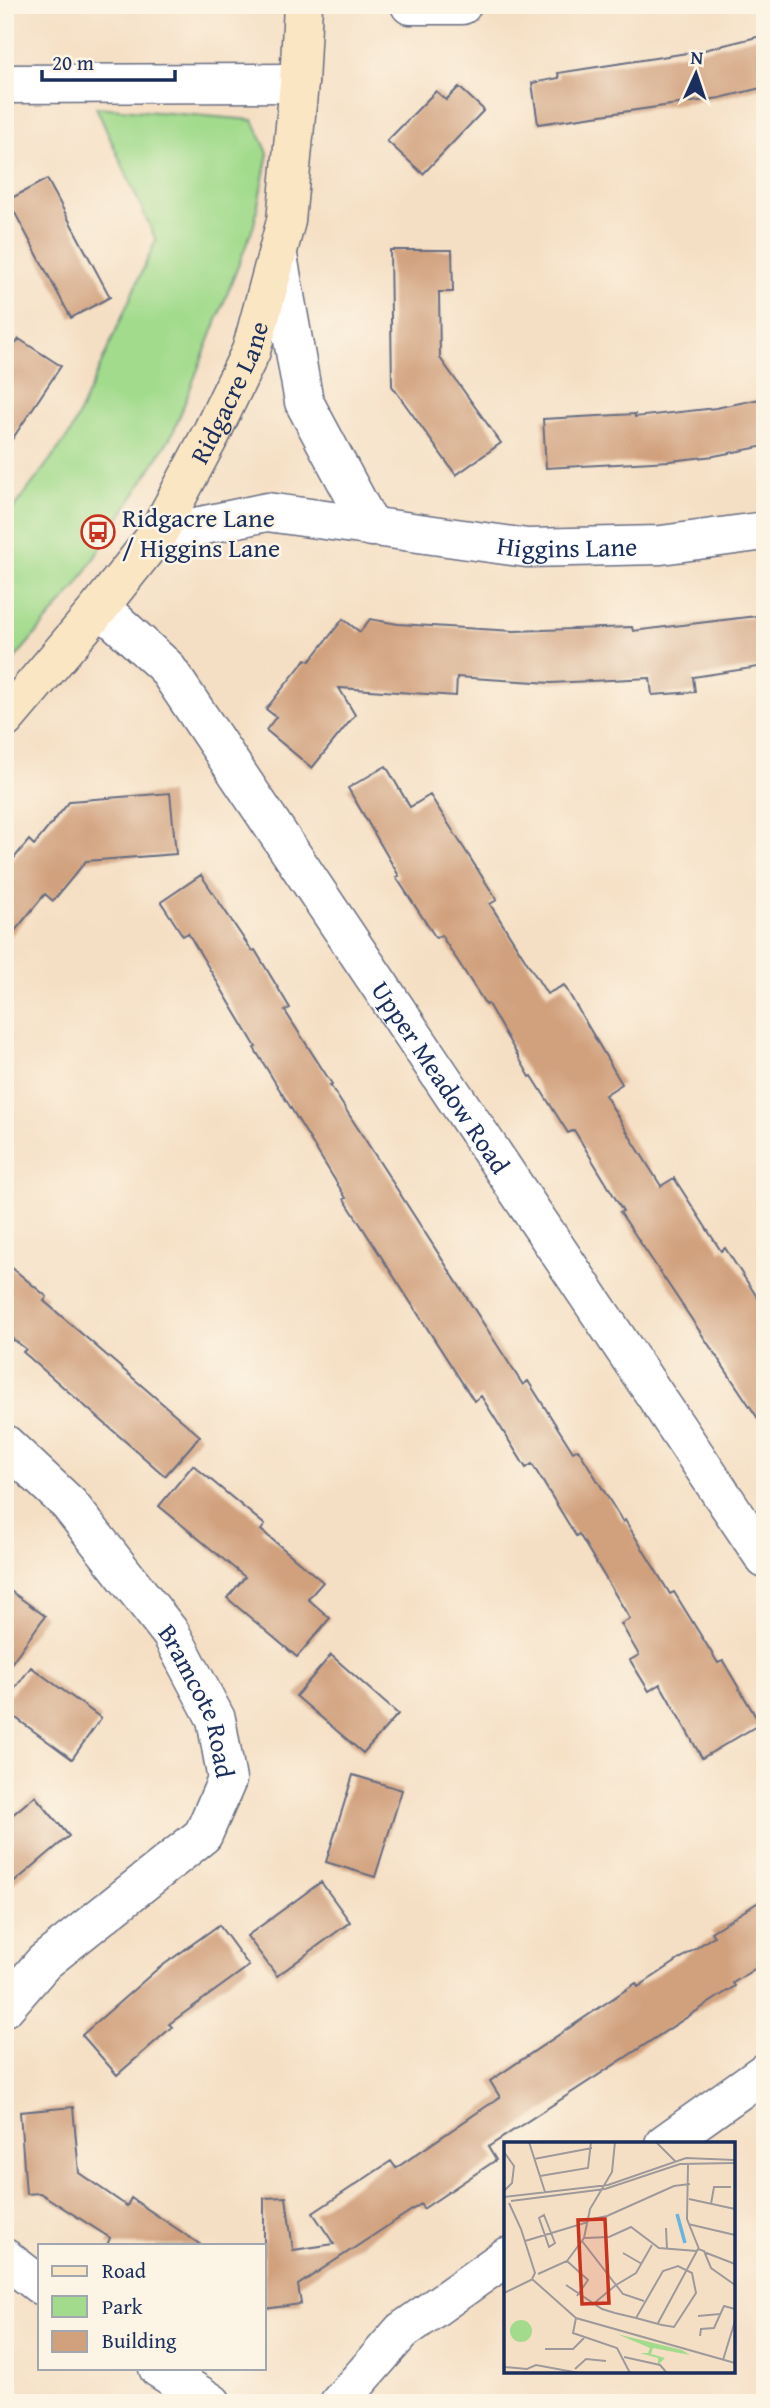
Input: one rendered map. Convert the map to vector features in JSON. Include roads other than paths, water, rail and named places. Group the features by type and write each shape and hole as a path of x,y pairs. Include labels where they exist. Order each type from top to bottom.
{"street":[{"name":"Ridgacre Lane","path":"5,719 100,607 157,534 212,432 251,351 286,221 299,83 303,5"},
{"path":"410,5 462,5"},
{"path":"5,84 299,83"},
{"path":"278,256 304,402 371,527"},
{"name":"Higgins Lane","path":"157,534 267,512 527,548 661,545 765,531"},
{"name":"Upper Meadow Road","path":"100,607 166,667 765,1559"},
{"name":"Bramcote Road","path":"5,1444 69,1504 171,1634 216,1719 226,1780 203,1835 44,1962 5,2007"},
{"path":"667,2142 765,2072"},
{"path":"5,2258 38,2283"},
{"path":"339,2403 402,2331 504,2258"},
{"path":"161,2370 212,2403"}],"place":[{"name":"Ridgacre Lane / Higgins Lane","path":"98,532"}]}
